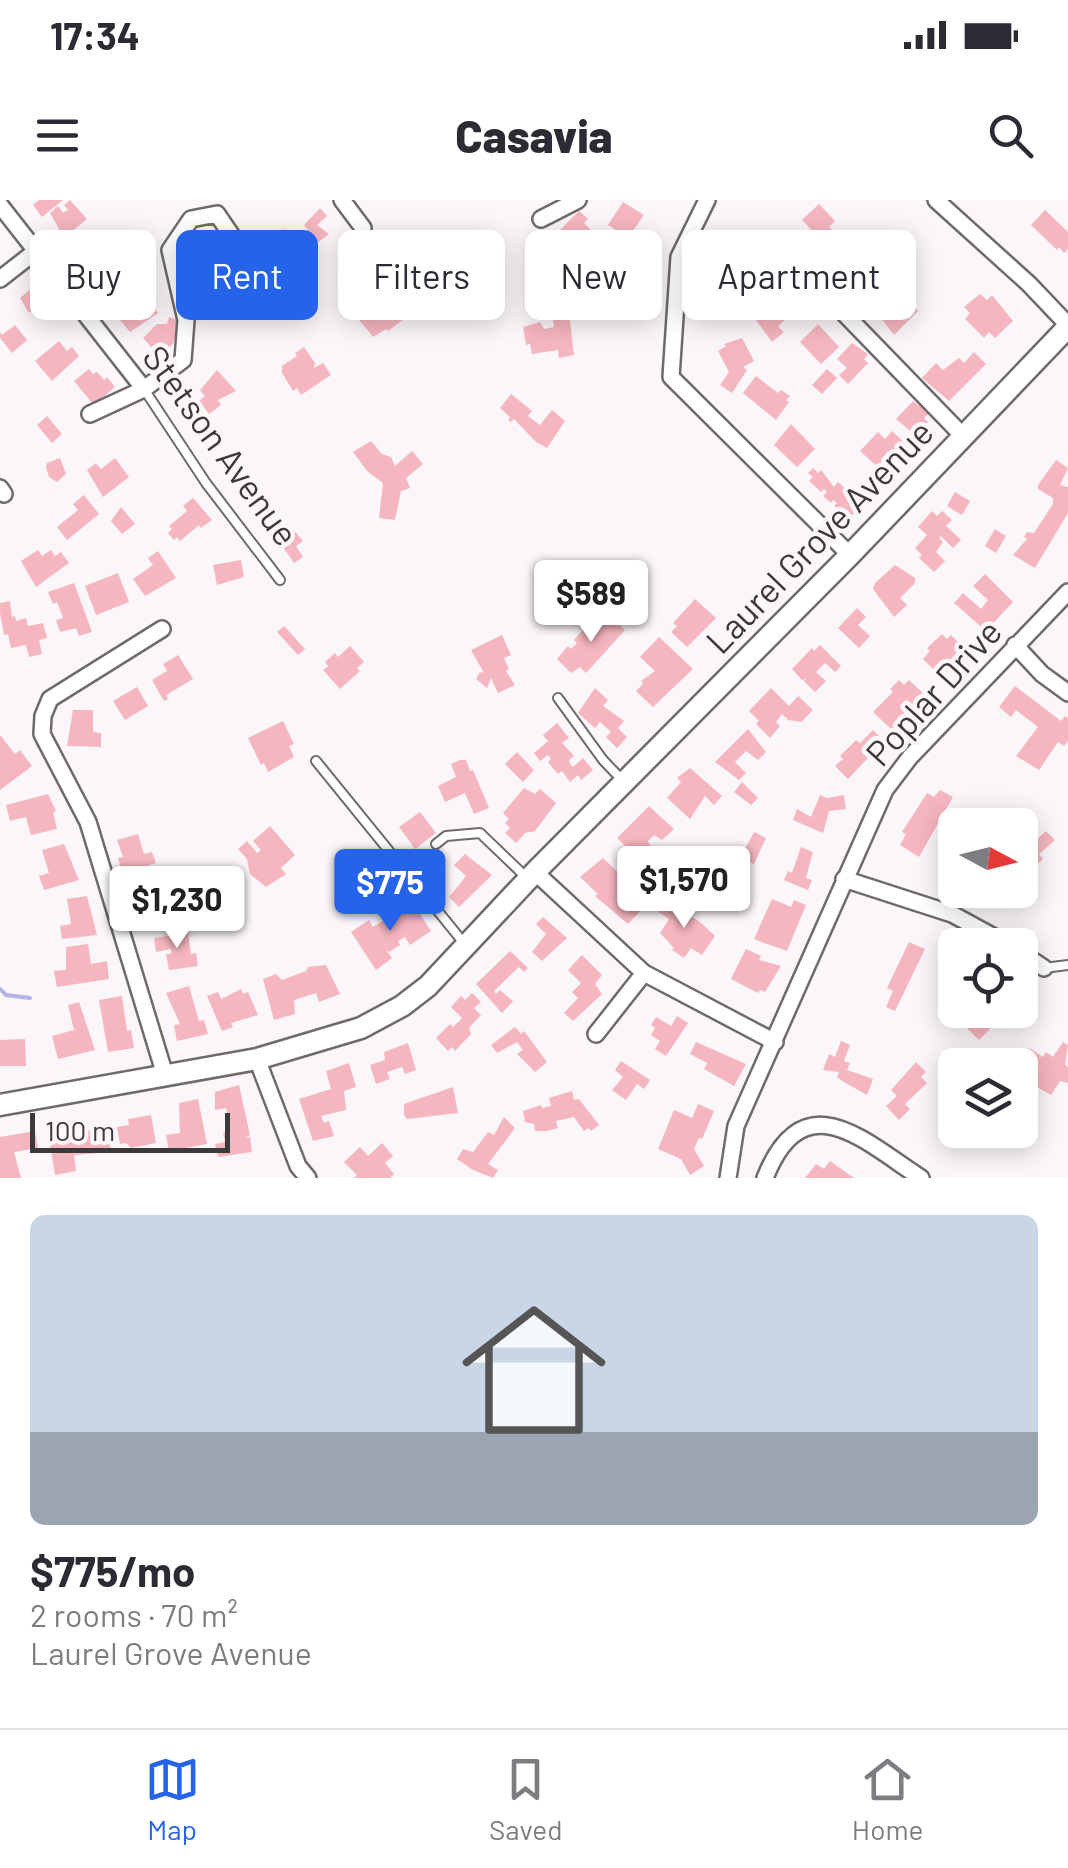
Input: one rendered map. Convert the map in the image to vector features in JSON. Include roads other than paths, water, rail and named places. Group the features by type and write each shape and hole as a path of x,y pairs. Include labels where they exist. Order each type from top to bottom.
{"street":[{"path":"342,200 362,228"},
{"path":"541,219 578,200"},
{"path":"707,200 679,257 671,377 850,555"},
{"path":"936,200 1029,284 1068,326"},
{"name":"Stetson Avenue","path":"0,206 30,244"},
{"path":"184,230 192,219 217,214 228,230"},
{"path":"176,242 170,250 176,276"},
{"path":"0,279 30,256"},
{"name":"Stetson Avenue","path":"90,320 144,389"},
{"path":"90,414 144,389 183,360 186,320"},
{"path":"851,320 964,437"},
{"name":"Laurel Grove Avenue","path":"0,1104 257,1059 361,1028 386,1016 428,986 1068,326"},
{"name":"Poplar Drive","path":"728,1178 736,1126 862,837 895,776 1068,592"},
{"path":"162,629 50,699 43,716 42,734 88,822 166,1076"},
{"path":"1016,645 1042,674 1068,693"},
{"path":"531,876 644,973 775,1042"},
{"path":"844,879 952,914 978,928"},
{"path":"1038,964 1044,968"},
{"path":"596,1034 644,973"},
{"path":"257,1059 298,1166 308,1178"},
{"path":"765,1178 770,1164 789,1140 804,1130 827,1125 849,1130 921,1178"}],"lane":[{"name":"Stetson Avenue","path":"144,389 206,483 280,580"},
{"path":"558,698 624,782"},
{"path":"316,761 466,945"},
{"path":"436,844 446,836 480,833 531,876"},
{"path":"1044,968 1068,965"}],"waterway":[{"path":"0,989 6,995 30,998"}]}
